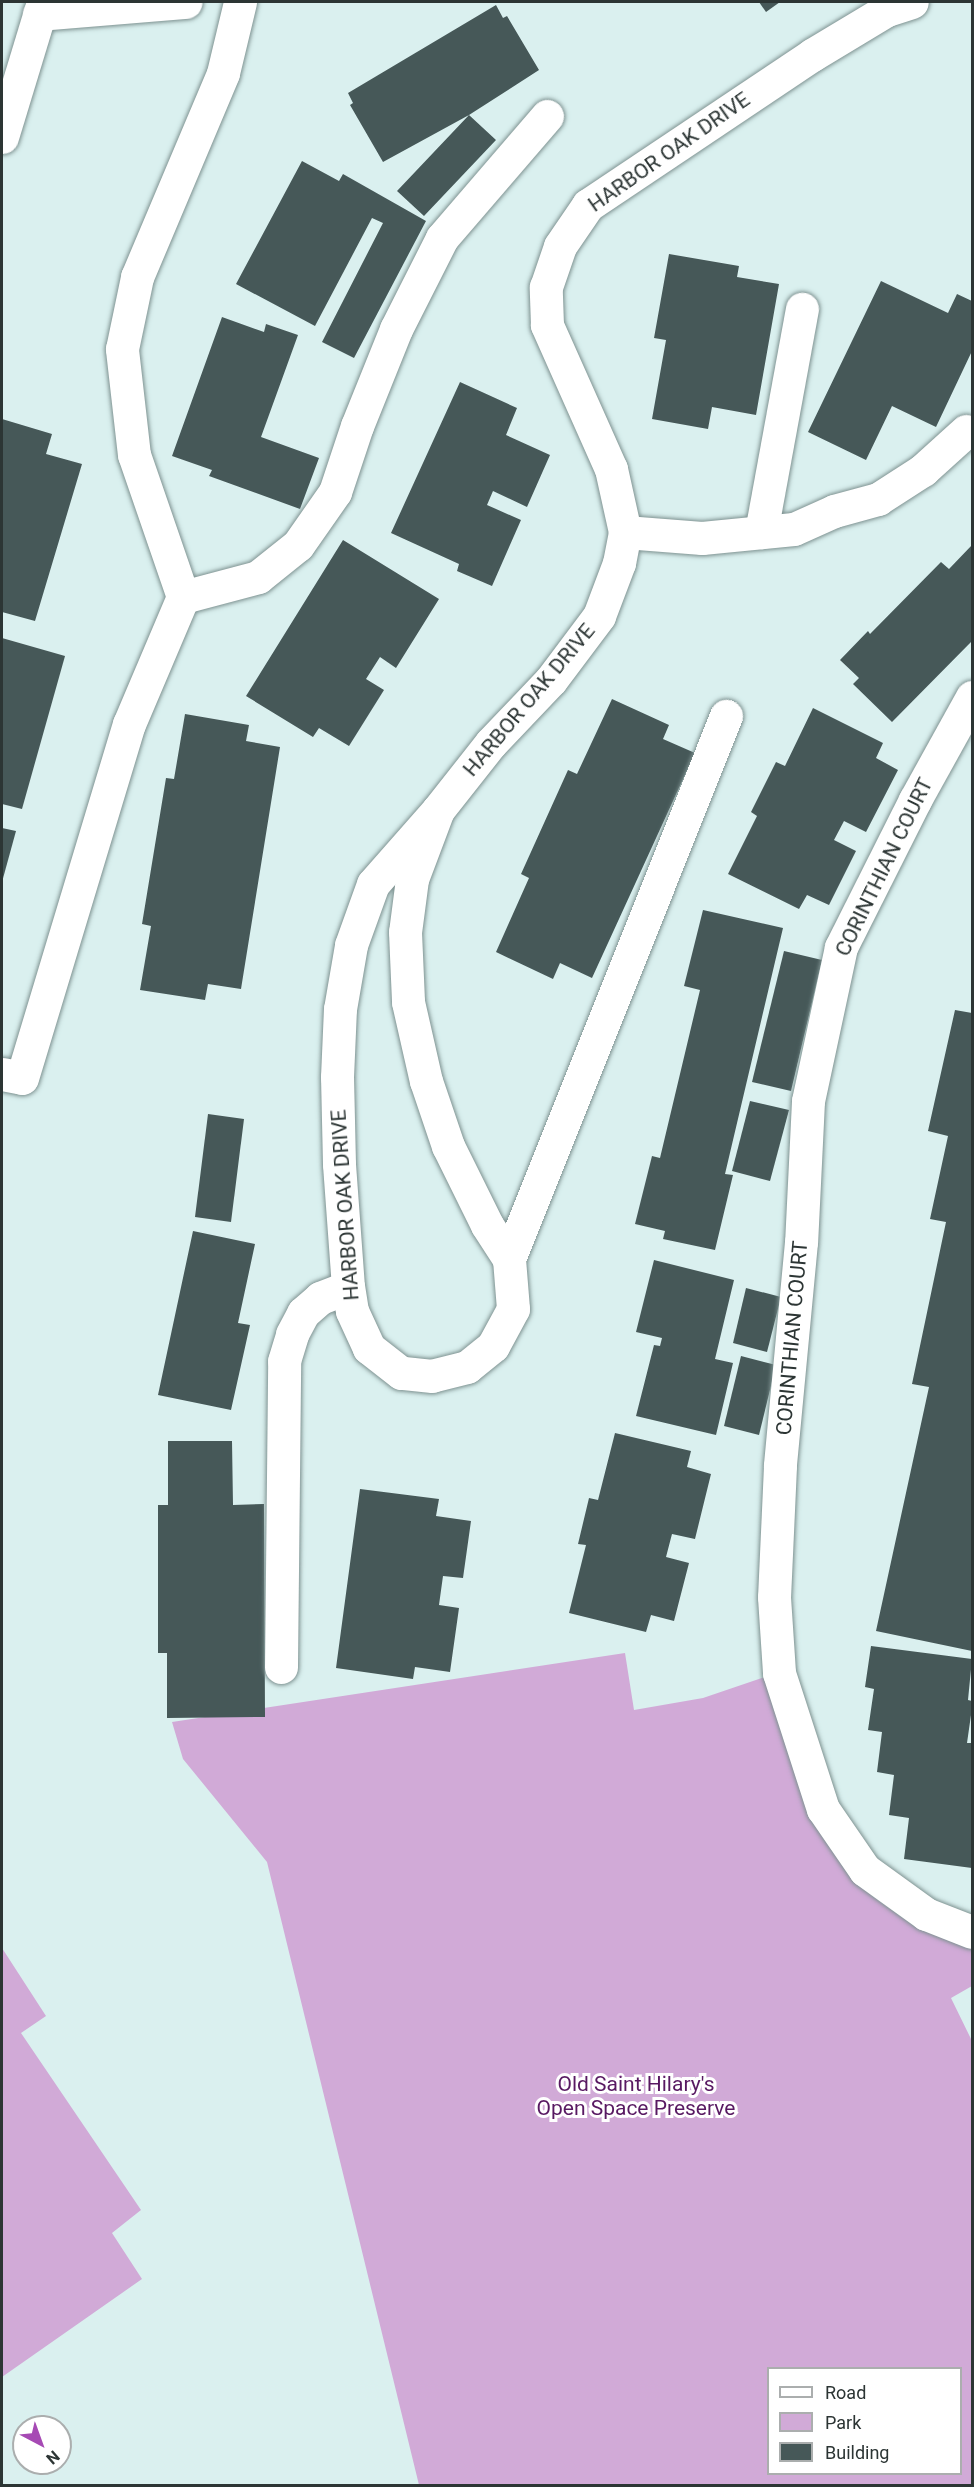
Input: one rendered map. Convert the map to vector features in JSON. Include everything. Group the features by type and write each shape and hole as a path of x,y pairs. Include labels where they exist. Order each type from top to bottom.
{"street":[{"path":"2,137 41,8 186,2"},
{"path":"2,1074 22,1078 129,724 183,597 134,455 122,349 137,277 223,73 240,2"},
{"name":"HARBOR OAK DRIVE","path":"438,810 412,879 405,932 408,1002 426,1081 448,1146 488,1225 509,1259 513,1309 493,1346 467,1367 432,1376 401,1373 369,1348 352,1311 348,1287 339,1164 337,1077 340,1009 351,945 373,884 438,810 491,743 551,680 598,616 620,563 625,532 611,469 547,325 546,287 560,246 588,205 812,55 887,10 912,2"},
{"path":"183,597 258,577 298,545 335,492 357,426 396,329 442,238 547,116"},
{"path":"761,532 802,309"},
{"path":"625,532 702,538 794,529 834,511 878,499 923,470 966,430"},
{"name":"CORINTHIAN COURT","path":"972,697 909,810 838,958 808,1101 801,1242 780,1466 774,1597 779,1673 823,1809 865,1870 926,1914 972,1932"},
{"path":"509,1259 726,716"},
{"path":"281,1667 285,1361 292,1334 303,1313 320,1298 348,1287"}],"green space":[{"name":"Old Saint Hilary's Open Space Preserve","path":"625,1653 634,1710 703,1698 765,1677 845,1868 872,1896 914,1926 972,1948 972,1986 951,1998 972,2041 972,2485 419,2485 267,1862 183,1759 172,1722"},
{"path":"2,1948 46,2016 21,2033 141,2210 112,2233 142,2279 2,2377"}],"building":[{"path":"759,2 780,2 766,12"},
{"path":"496,5 503,18 507,16 539,70 469,115 383,162 350,105 353,103 348,93"},
{"path":"469,115 496,140 424,216 397,191"},
{"path":"302,161 339,181 343,174 426,221 354,358 322,342 383,223 372,218 315,326 236,284"},
{"path":"669,254 739,266 737,277 779,284 756,415 712,407 708,429 652,419 666,340 654,338"},
{"path":"881,281 948,313 957,294 972,301 972,351 936,427 892,406 866,460 808,432"},
{"path":"222,317 264,332 266,324 298,335 261,437 319,458 300,509 209,476 212,470 172,456"},
{"path":"460,382 517,408 506,435 550,455 527,507 493,491 487,505 521,520 492,586 457,571 459,564 391,533"},
{"path":"2,419 52,434 46,454 82,464 35,621 2,612"},
{"path":"343,540 439,599 396,668 380,657 366,679 384,690 349,746 319,728 313,737 246,696"},
{"path":"972,545 972,641 892,722 853,684 859,678 840,660 868,631 870,634 941,562 949,569"},
{"path":"2,638 65,656 22,809 2,804"},
{"path":"612,699 669,725 663,739 695,753 592,978 560,963 553,979 496,952 529,878 521,874 568,770 577,774"},
{"path":"813,708 883,743 876,758 898,770 866,832 844,821 834,840 856,851 829,905 807,895 799,909 728,874 757,816 751,812 776,762 785,766"},
{"path":"185,714 249,725 246,741 280,747 241,989 208,984 205,1000 140,990 151,926 142,924 166,778 174,779"},
{"path":"2,828 16,831 2,882"},
{"path":"703,910 783,928 725,1174 733,1175 715,1250 663,1239 665,1231 635,1224 652,1156 660,1158 700,990 684,986"},
{"path":"784,951 822,960 791,1091 752,1082"},
{"path":"955,1010 972,1013 972,1651 876,1631 929,1387 912,1384 946,1222 930,1219 948,1136 928,1131"},
{"path":"750,1101 789,1110 770,1181 732,1171"},
{"path":"208,1114 244,1119 231,1222 195,1217"},
{"path":"193,1231 255,1244 238,1323 250,1325 231,1410 158,1395"},
{"path":"654,1260 734,1280 715,1359 733,1363 716,1435 636,1416 654,1345 660,1346 662,1338 636,1332"},
{"path":"746,1288 781,1297 767,1352 733,1343"},
{"path":"741,1356 776,1365 759,1435 724,1426"},
{"path":"615,1433 691,1451 687,1467 711,1474 695,1539 672,1534 666,1557 689,1563 674,1621 651,1615 646,1632 569,1613 586,1545 578,1544 589,1498 598,1500"},
{"path":"168,1441 232,1441 233,1505 264,1504 265,1717 167,1718 167,1653 158,1653 158,1505 168,1505"},
{"path":"360,1489 439,1499 436,1516 471,1521 463,1578 443,1576 439,1605 459,1608 450,1672 415,1667 413,1679 336,1668"},
{"path":"871,1646 972,1659 968,1700 972,1701 972,1708 967,1743 972,1743 972,1868 904,1859 909,1818 889,1815 894,1775 877,1772 882,1732 868,1730 874,1689 865,1687"}]}
